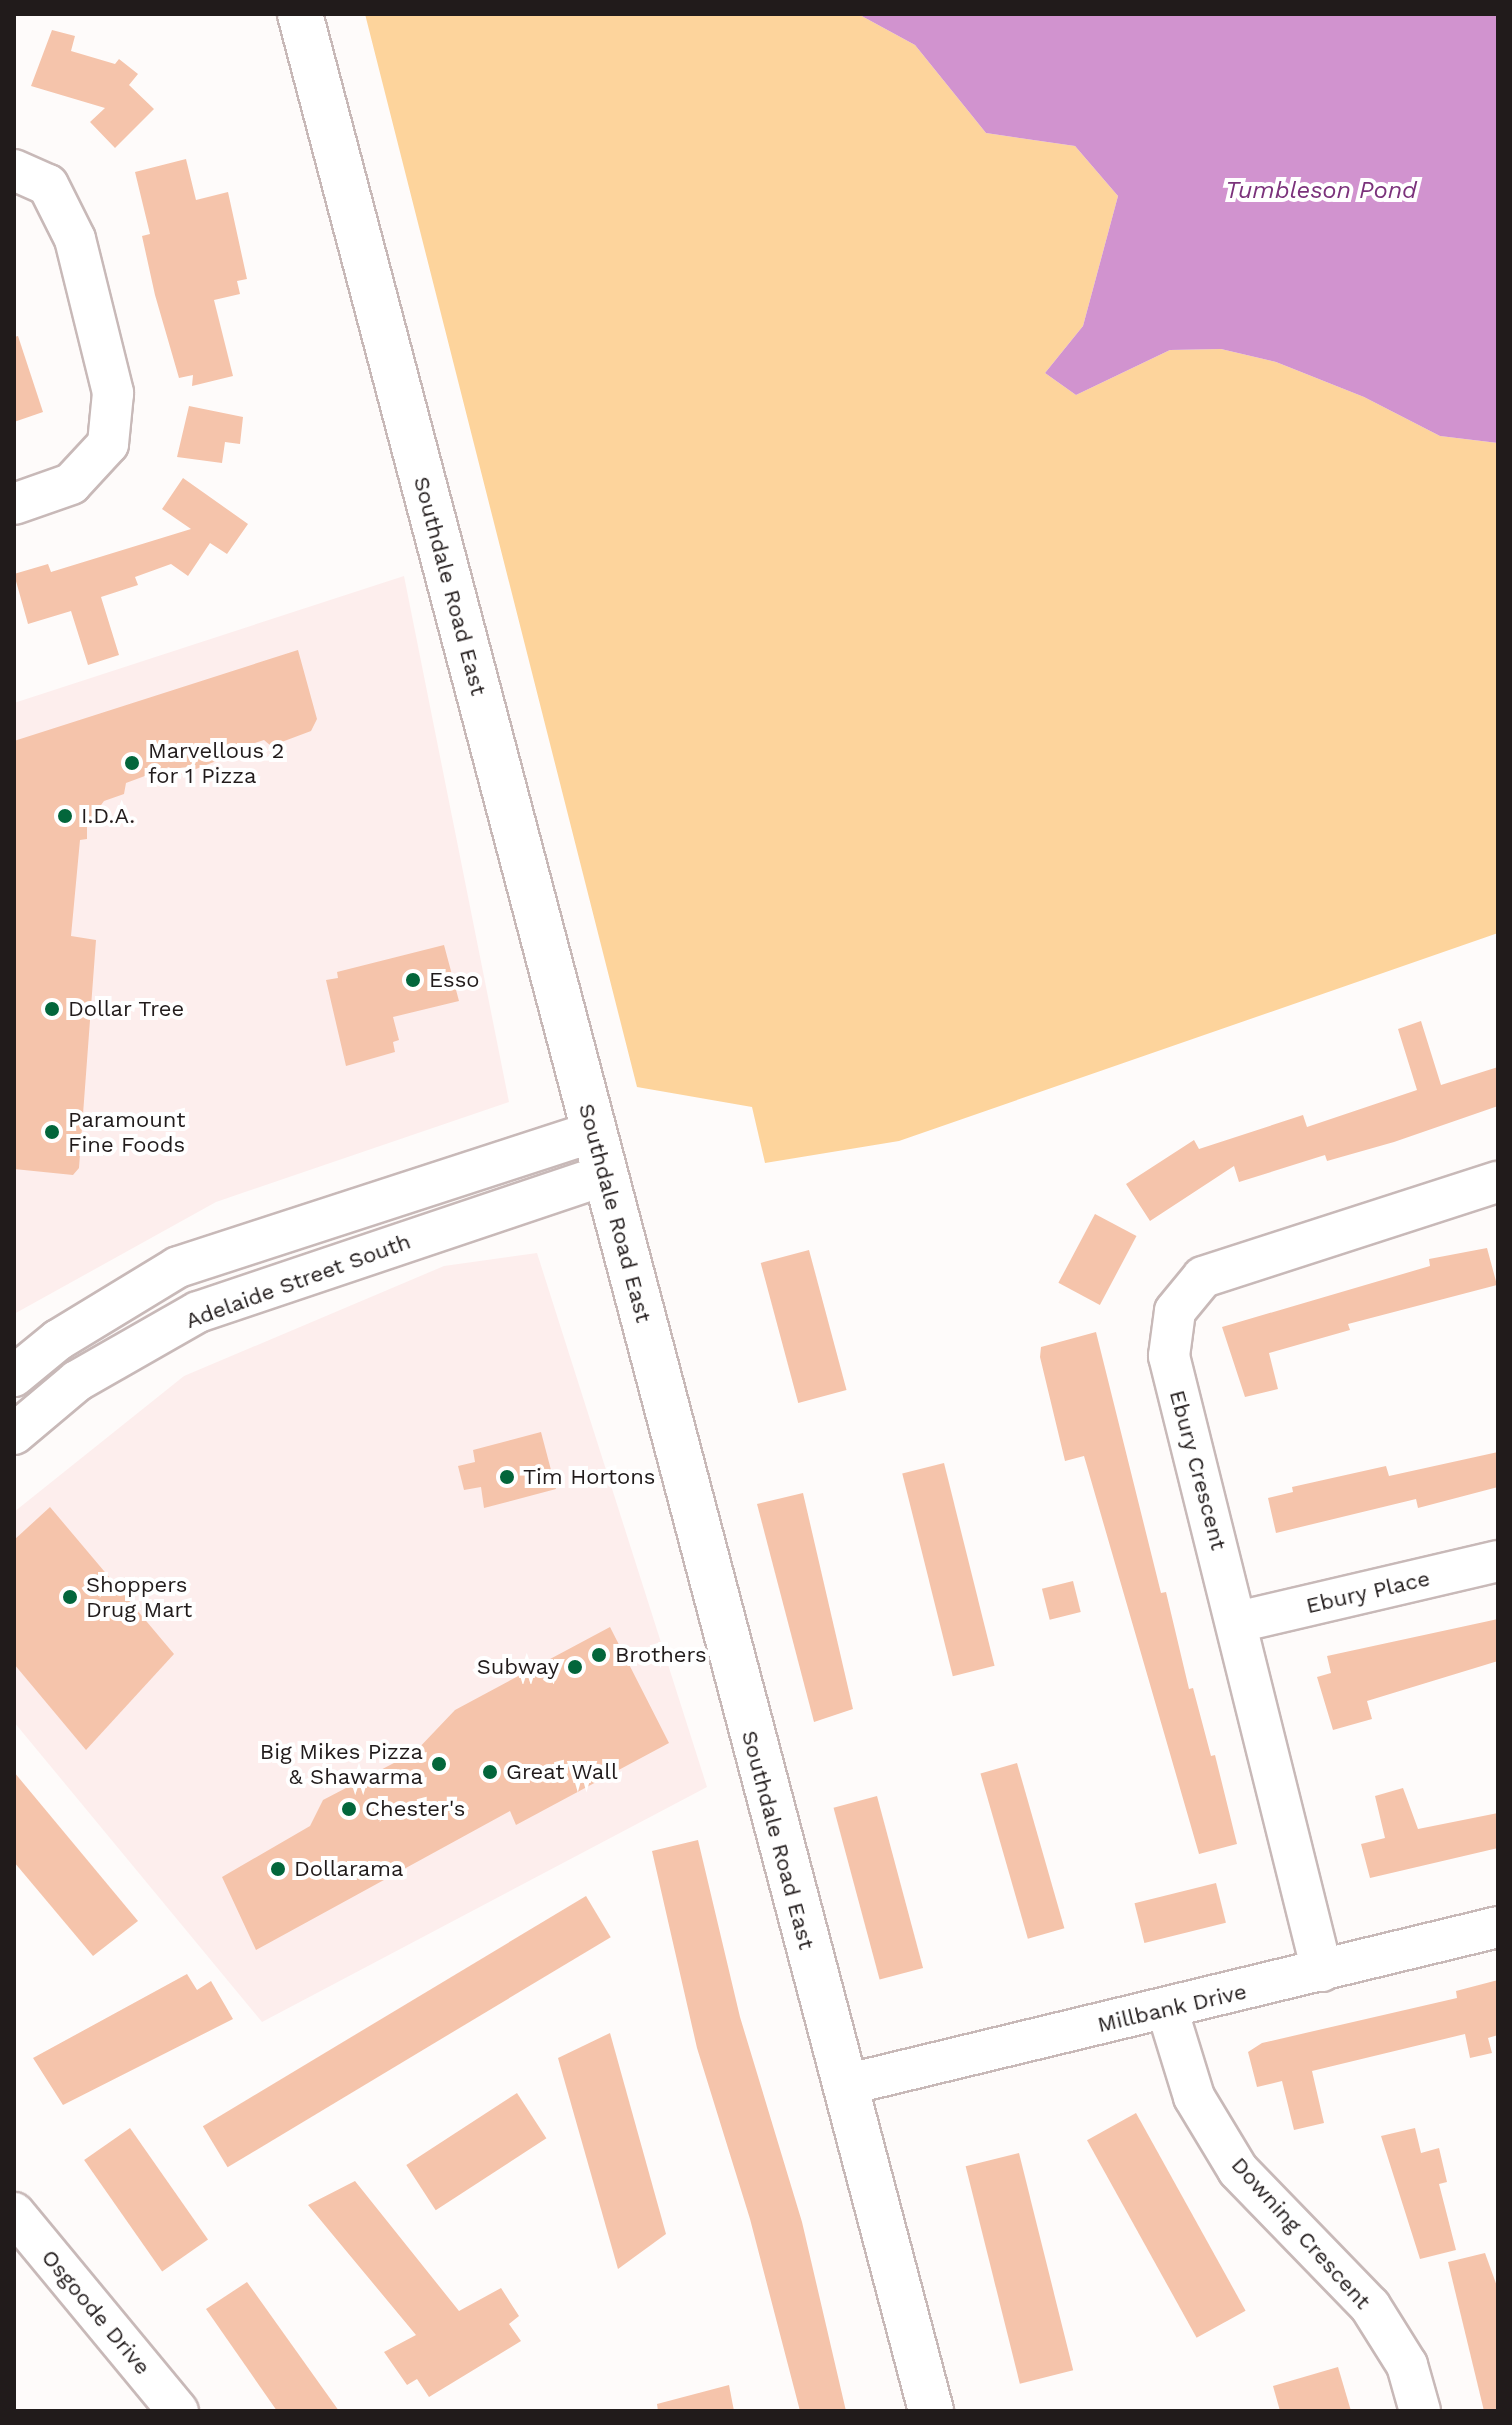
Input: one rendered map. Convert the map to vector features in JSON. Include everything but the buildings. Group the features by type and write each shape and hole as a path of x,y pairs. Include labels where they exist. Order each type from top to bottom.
{"main road":[{"name":"Southdale Road East","path":"300,14 756,1763 931,2411"}],"street":[{"path":"14,170 48,185 75,239 113,393 108,444 71,484 14,504"},
{"path":"14,1376 58,1340 178,1267 593,1132"},
{"name":"Adelaide Street South","path":"14,1434 77,1381 198,1312 605,1175"},
{"name":"Ebury Crescent","path":"1322,1971 1238,1622 1169,1356 1175,1311 1203,1277 1498,1182"},
{"name":"Ebury Place","path":"1238,1622 1498,1561"},
{"name":"Millbank Drive","path":"845,2085 1498,1927"},
{"name":"Downing Crescent","path":"1167,2009 1194,2097 1238,2170 1370,2306 1407,2365 1420,2411"},
{"name":"Osgoode Drive","path":"14,2213 178,2411"}],"shaded area":[{"path":"365,14 858,14 915,45 986,133 1075,146 1118,196 1083,326 1045,373 1076,395 1170,350 1221,349 1276,362 1364,397 1440,436 1498,443 1498,933 899,1141 765,1163 752,1107 637,1087"},
{"path":"404,576 509,1102 216,1202 14,1314 14,703"},
{"path":"537,1253 707,1787 262,2022 14,1722 14,1512 184,1376 444,1266"}],"water":[{"name":"Tumbleson Pond","path":"858,14 1498,14 1498,443 1440,436 1364,397 1276,362 1221,349 1170,350 1076,395 1045,373 1083,326 1118,196 1075,146 986,133 915,45"}],"place":[{"name":"Marvellous 2 for 1 Pizza","path":"132,763"},
{"name":"I.D.A.","path":"65,816"},
{"name":"Esso","path":"413,980"},
{"name":"Dollar Tree","path":"52,1009"},
{"name":"Paramount Fine Foods","path":"52,1132"},
{"name":"Tim Hortons","path":"507,1477"},
{"name":"Shoppers Drug Mart","path":"70,1597"},
{"name":"Brothers","path":"599,1655"},
{"name":"Subway","path":"575,1667"},
{"name":"Big Mikes Pizza & Shawarma","path":"439,1764"},
{"name":"Great Wall","path":"490,1772"},
{"name":"Chester's","path":"349,1809"},
{"name":"Dollarama","path":"278,1869"}]}
